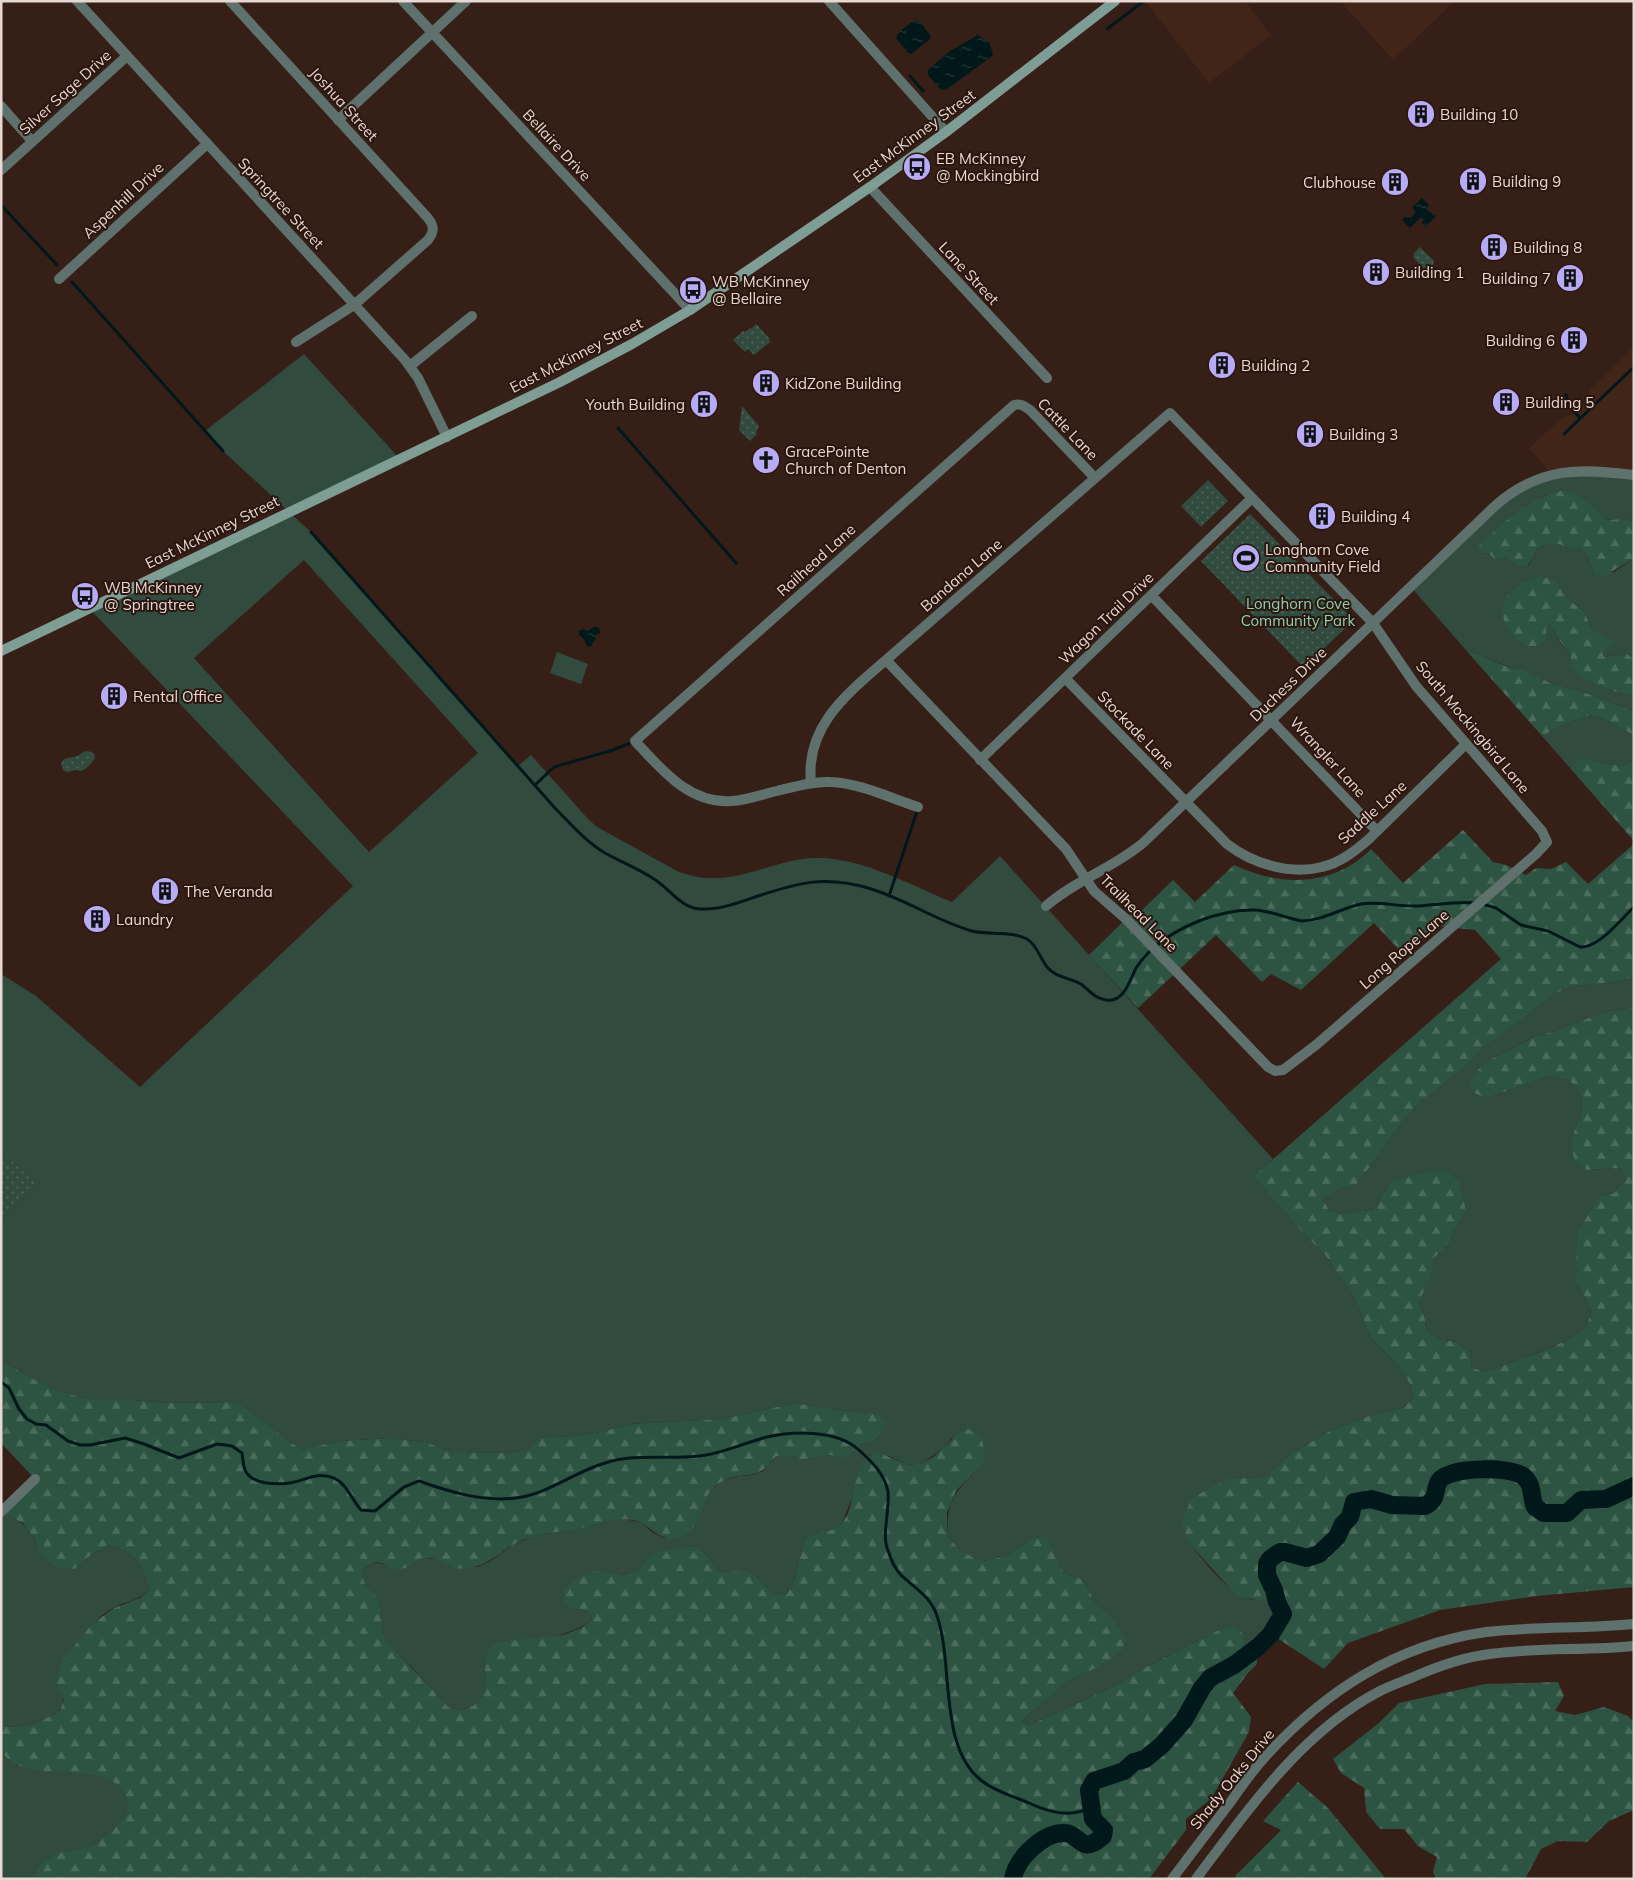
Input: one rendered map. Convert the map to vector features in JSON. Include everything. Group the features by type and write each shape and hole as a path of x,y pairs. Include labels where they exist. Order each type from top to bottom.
{"main road":[{"name":"East McKinney Street","path":"1,651 573,375 632,344 690,310 870,187 946,132 1115,1"}],"street":[{"name":"Springtree Street","path":"77,1 410,366 447,436"},
{"name":"Joshua Street","path":"230,1 429,219 433,229 428,240 354,305"},
{"name":"Bellaire Drive","path":"402,1 690,310"},
{"path":"338,120 466,1"},
{"path":"829,1 946,132"},
{"name":"Silver Sage Drive","path":"1,170 127,56"},
{"path":"1,106 32,141"},
{"name":"Aspenhill Drive","path":"59,279 207,144"},
{"name":"Lane Street","path":"870,187 1047,378"},
{"path":"296,342 354,305"},
{"path":"410,366 472,316"},
{"name":"Cattle Lane","path":"1018,404 1024,405 1035,415 1095,478"},
{"name":"Railhead Lane","path":"811,783 734,801 718,801 703,798 684,788 666,775 635,741 1010,408 1018,404"},
{"name":"Bandana Lane","path":"811,783 810,765 813,748 826,720 847,694 1170,413"},
{"name":"South Mockingbird Lane","path":"1170,413 1374,623 1416,686 1542,831 1547,842"},
{"name":"Duchess Drive","path":"1046,906 1084,878 1136,849 1496,505 1518,489 1544,477 1569,471 1594,470 1634,475"},
{"name":"Wagon Trail Drive","path":"980,760 1252,498"},
{"name":"Wrangler Lane","path":"1152,595 1377,831"},
{"name":"Trailhead Lane","path":"886,660 1066,849 1084,878 1098,895 1126,918 1268,1068 1275,1071"},
{"name":"Stockade Lane","path":"1065,678 1186,802"},
{"name":"Saddle Lane","path":"1186,802 1216,835 1236,851 1257,862 1284,868 1310,869 1324,867 1338,861 1360,846 1466,744"},
{"path":"811,783 830,782 858,787 918,807"},
{"name":"Long Rope Lane","path":"1275,1071 1283,1070 1316,1044 1517,871 1543,848 1547,842"},
{"path":"1,1512 35,1479"},
{"name":"Shady Oaks Drive","path":"1172,1879 1262,1760 1290,1731 1341,1688 1367,1672 1421,1647 1486,1632 1537,1627 1581,1628 1634,1624"},
{"path":"1196,1879 1243,1817 1305,1746 1330,1725 1379,1692 1429,1670 1489,1654 1538,1649 1582,1650 1634,1646"}],"shaded area":[{"path":"1145,1 1245,1 1271,35 1209,83"},
{"path":"1340,1 1455,1 1393,60"},
{"path":"1634,347 1634,475 1552,475 1529,448 1563,417 1572,415 1587,401 1590,390"}],"green space":[{"path":"1420,247 1434,261 1428,270 1424,269 1413,257"},
{"path":"756,324 769,338 770,342 754,355 748,349 745,352 733,340 743,331 751,329"},
{"path":"304,354 400,459 289,512 311,532 518,766 531,755 597,827 679,872 698,877 722,878 801,859 831,859 849,862 884,873 952,902 1000,856 1273,1159 1255,1176 1300,1230 1326,1256 1354,1297 1370,1337 1396,1363 1410,1384 1413,1398 1404,1407 1369,1416 1330,1431 1290,1454 1266,1477 1229,1478 1189,1543 1216,1575 1240,1595 1252,1600 1264,1599 1274,1590 1283,1614 1271,1634 1252,1651 1246,1648 1244,1639 1221,1629 1148,1666 1109,1689 1029,1725 1021,1721 1071,1679 1099,1666 1121,1652 1111,1617 1096,1603 1082,1579 1064,1573 1045,1538 1032,1538 1007,1556 983,1561 962,1552 947,1536 948,1515 952,1501 960,1488 974,1473 952,1438 944,1447 923,1463 909,1465 889,1456 871,1454 857,1476 853,1496 842,1523 831,1532 818,1532 805,1538 792,1587 785,1594 773,1593 755,1575 744,1570 720,1572 701,1548 693,1546 666,1552 645,1562 637,1570 622,1575 610,1572 577,1609 590,1613 592,1620 582,1626 547,1638 498,1642 486,1667 487,1687 482,1698 472,1706 454,1709 448,1707 386,1639 379,1601 365,1584 363,1569 378,1563 393,1568 425,1558 436,1559 451,1567 477,1567 489,1562 514,1544 535,1536 615,1520 629,1520 642,1523 653,1533 664,1538 675,1537 696,1525 704,1501 710,1491 723,1481 763,1471 777,1456 794,1456 802,1460 830,1455 840,1457 853,1453 862,1444 869,1441 869,1413 795,1403 722,1419 631,1424 571,1437 552,1436 540,1438 528,1450 508,1453 453,1452 425,1442 388,1438 342,1441 302,1449 288,1441 267,1423 237,1402 170,1403 92,1400 59,1391 27,1376 1,1360 1,1220 40,1183 1,1153 1,974 36,996 140,1087 353,886 89,608 288,511 223,451 205,431","holes":["304,560 478,753 369,852 194,658"]},
{"path":"742,406 759,426 757,434 750,441 739,430"},
{"path":"1634,475 1634,522 1623,519 1605,520 1585,500 1546,495 1525,506 1482,553 1504,557 1518,566 1528,566 1537,548 1548,544 1559,544 1568,548 1577,548 1585,553 1595,574 1614,572 1634,558 1634,660 1626,654 1604,657 1603,652 1612,642 1592,630 1584,611 1570,601 1555,580 1541,576 1546,628 1550,623 1559,641 1571,656 1570,667 1591,682 1634,697 1634,711 1583,692 1550,683 1523,669 1509,667 1465,649 1411,587 1496,505 1544,477"},
{"path":"1208,480 1228,501 1201,527 1181,506"},
{"path":"1561,491 1580,497 1591,505 1605,520 1623,519 1634,522 1634,558 1603,577 1595,574 1585,553 1577,548 1568,548 1559,544 1548,544 1537,548 1534,557 1527,566 1518,566 1504,557 1495,559 1489,554 1482,553 1478,547 1526,505 1549,494"},
{"name":"Longhorn Cove Community Park","path":"1250,514 1354,620 1305,669 1201,561"},
{"path":"1541,576 1555,580 1570,601 1584,611 1592,630 1613,642 1603,652 1604,657 1627,654 1634,660 1634,697 1600,686 1583,678 1569,667 1571,656 1550,624 1546,628 1546,638 1539,646 1526,646 1514,636 1506,625 1503,615 1504,605 1508,596 1527,581"},
{"path":"1465,649 1508,667 1523,669 1550,683 1583,692 1634,711 1634,735 1603,719 1590,715 1542,736"},
{"path":"557,652 588,664 581,684 550,673"},
{"path":"1590,715 1603,719 1634,735 1634,760 1628,764 1614,765 1579,758 1570,768 1542,736"},
{"path":"86,751 92,752 95,757 85,769 67,772 63,770 61,764 64,759 77,756"},
{"path":"1579,758 1614,765 1628,764 1634,760 1634,841 1570,768"},
{"path":"1463,830 1493,862 1506,865 1526,875 1536,868 1551,869 1566,862 1588,884 1634,844 1634,977 1616,982 1574,986 1554,994 1518,1023 1481,1048 1473,1059 1459,1072 1422,1101 1407,1116 1357,1184 1339,1190 1323,1199 1329,1210 1342,1214 1376,1209 1383,1193 1392,1181 1431,1171 1446,1171 1459,1182 1466,1211 1444,1250 1432,1259 1431,1276 1418,1302 1424,1315 1427,1332 1439,1339 1456,1342 1470,1352 1472,1367 1483,1372 1536,1354 1575,1335 1584,1327 1592,1312 1577,1282 1576,1252 1578,1231 1600,1196 1614,1193 1626,1180 1621,1168 1587,1170 1575,1161 1570,1143 1582,1110 1581,1095 1569,1080 1549,1076 1487,1098 1474,1093 1470,1083 1479,1069 1493,1058 1536,1036 1555,1031 1607,1011 1634,1008 1634,1587 1537,1596 1440,1610 1348,1643 1324,1669 1271,1634 1283,1614 1274,1591 1266,1600 1260,1601 1237,1596 1189,1543 1182,1521 1192,1498 1229,1478 1266,1477 1290,1454 1330,1431 1369,1416 1404,1407 1413,1398 1410,1384 1396,1363 1370,1337 1354,1297 1326,1256 1300,1230 1254,1176 1501,959 1475,930 1436,926 1403,954 1374,923 1301,990 1271,974 1262,982 1216,935 1138,1008 1089,955 1133,912 1140,912 1173,880 1195,902 1234,865 1270,877 1306,880 1324,877 1340,871 1356,862 1371,849 1403,883"},
{"path":"1634,977 1634,1008 1607,1011 1555,1031 1536,1036 1493,1058 1487,1098 1549,1076 1569,1080 1581,1095 1582,1110 1570,1143 1587,1170 1621,1168 1626,1180 1614,1193 1600,1196 1592,1210 1577,1282 1592,1312 1584,1328 1550,1348 1483,1372 1472,1367 1470,1352 1456,1342 1439,1339 1427,1332 1424,1315 1418,1302 1432,1259 1444,1250 1466,1211 1411,1177 1396,1181 1388,1187 1376,1209 1342,1214 1329,1210 1323,1199 1339,1190 1357,1184 1407,1116 1422,1101 1459,1072 1473,1059 1480,1048 1518,1023 1554,994 1574,986 1616,982"},
{"path":"1,1153 40,1183 1,1220"},
{"path":"1,1360 27,1376 59,1391 92,1400 170,1403 237,1402 267,1423 288,1441 302,1449 342,1441 388,1438 425,1442 453,1452 508,1453 528,1450 539,1438 552,1436 571,1437 631,1424 722,1419 795,1403 869,1413 880,1416 885,1423 882,1432 877,1438 862,1444 847,1457 830,1455 802,1460 794,1456 777,1456 758,1473 723,1481 707,1497 696,1525 687,1533 673,1538 663,1537 637,1521 617,1520 532,1537 514,1544 487,1562 475,1567 456,1568 429,1558 422,1559 401,1569 376,1563 363,1569 365,1584 379,1601 386,1639 448,1707 454,1709 466,1709 476,1703 484,1694 487,1686 485,1668 487,1652 498,1642 563,1635 581,1628 592,1620 590,1613 565,1605 564,1591 577,1578 595,1571 623,1575 637,1570 654,1553 693,1546 701,1548 720,1572 744,1570 755,1575 773,1593 785,1594 792,1587 805,1538 817,1532 836,1528 847,1516 857,1474 861,1465 868,1457 877,1452 909,1465 923,1463 933,1457 959,1433 968,1429 980,1437 985,1461 956,1491 947,1513 947,1536 962,1552 983,1561 1007,1556 1032,1538 1046,1538 1064,1573 1082,1579 1096,1603 1111,1617 1126,1638 1121,1652 1100,1666 1071,1679 1021,1721 1029,1725 1109,1689 1148,1666 1221,1629 1235,1627 1242,1633 1246,1648 1257,1656 1257,1664 1233,1693 1251,1717 1249,1732 1211,1799 1186,1819 1186,1830 1149,1879 32,1879 41,1862 57,1853 93,1846 113,1829 127,1814 127,1798 115,1783 101,1777 48,1772 30,1769 14,1763 1,1752 1,1729 4,1726 27,1725 60,1711 64,1698 56,1683 63,1660 92,1624 114,1608 140,1598 150,1588 136,1560 125,1551 108,1545 88,1557 75,1569 55,1567 40,1554 34,1538 23,1523 1,1512 35,1479 1,1443"},
{"path":"1,1512 27,1527 40,1554 75,1569 88,1557 108,1545 125,1551 140,1565 150,1588 136,1599 113,1608 90,1627 72,1667 60,1711 33,1723 12,1727 4,1726 1,1729"},
{"path":"1558,1682 1564,1696 1555,1711 1575,1715 1604,1707 1628,1716 1634,1722 1634,1810 1609,1821 1587,1842 1558,1841 1541,1849 1525,1879 1436,1879 1433,1872 1437,1857 1418,1846 1404,1829 1380,1829 1366,1812 1364,1788 1341,1773 1333,1759 1379,1723 1399,1703 1485,1684"},
{"path":"1,1752 14,1763 30,1769 86,1774 102,1777 116,1783 126,1794 127,1814 93,1846 57,1853 41,1862 32,1879 1,1879"},
{"path":"1298,1782 1328,1808 1386,1879 1235,1879 1236,1875 1281,1830 1263,1821"}],"water":[{"path":"916,20 920,22 931,36 929,40 911,54 907,52 896,38 910,23"},
{"path":"978,35 989,42 993,54 991,57 947,89 939,88 928,75 928,70 950,51"},
{"path":"1422,198 1429,205 1426,209 1436,216 1425,227 1421,223 1424,220 1421,217 1410,228 1402,220 1407,215 1410,218 1416,212 1412,207"},
{"path":"595,626 599,628 600,633 595,636 596,640 592,646 587,647 584,639 579,635 579,631 583,629 588,631"}],"waterway":[{"path":"1107,29 1144,1"},
{"path":"910,76 923,91"},
{"path":"1,205 57,265"},
{"path":"72,282 223,451"},
{"path":"1564,434 1634,367"},
{"path":"1566,395 1571,408 1580,418"},
{"path":"618,428 736,563"},
{"path":"311,532 554,807 578,831 598,848 648,875 681,902 693,908 707,909 735,904 784,888 811,882 824,881 852,884 881,892 959,927 985,933 1015,935 1027,939 1050,970 1081,984 1099,998 1112,1000 1126,990 1136,968 1149,952 1184,927 1212,916 1241,910 1255,910 1302,921 1317,919 1361,904 1425,906 1476,903"},
{"path":"535,785 554,767 613,750 635,741"},
{"path":"889,896 918,808"},
{"path":"1482,904 1496,908 1521,925 1548,931 1580,947 1587,946 1602,938 1634,907"},
{"path":"1,1382 9,1388 19,1409 27,1419 36,1424 46,1425 68,1441 80,1445 90,1445 125,1438 179,1458 217,1444 232,1446 242,1453 245,1470 254,1479 265,1483 284,1484 315,1476 327,1476 339,1481 361,1510 375,1511 404,1487 419,1481 443,1489 479,1497 491,1499 516,1498 550,1488 594,1467 616,1460 640,1457 707,1455 763,1438 787,1434 826,1435 838,1438 859,1450 877,1468 884,1479 888,1492 885,1535 888,1550 898,1572 926,1597 937,1616 942,1636 953,1727 959,1748 968,1766 982,1781 993,1788 1044,1809 1069,1813 1085,1810 1092,1806"},
{"path":"1013,1879 1015,1871 1025,1855 1048,1837 1068,1833 1082,1843 1090,1844 1103,1836 1104,1830 1093,1819 1089,1790 1094,1781 1124,1771 1134,1762 1145,1759 1162,1745 1184,1720 1202,1688 1210,1678 1234,1665 1258,1647 1271,1634 1283,1614 1267,1575 1267,1564 1270,1559 1280,1552 1307,1558 1319,1554 1337,1537 1343,1524 1350,1517 1354,1502 1371,1499 1392,1505 1425,1506 1433,1500 1440,1480 1455,1472 1480,1469 1494,1469 1523,1476 1529,1483 1535,1507 1544,1513 1567,1513 1581,1500 1606,1499 1634,1486"}],"place":[{"name":"Building 10","path":"1421,114"},
{"name":"EB McKinney @ Mockingbird","path":"917,167"},
{"name":"Building 9","path":"1473,181"},
{"name":"Clubhouse","path":"1395,182"},
{"name":"Building 8","path":"1494,247"},
{"name":"Building 1","path":"1376,272"},
{"name":"Building 7","path":"1570,278"},
{"name":"WB McKinney @ Bellaire","path":"693,290"},
{"name":"Building 6","path":"1574,340"},
{"name":"Building 2","path":"1222,365"},
{"name":"KidZone Building","path":"766,383"},
{"name":"Building 5","path":"1506,402"},
{"name":"Youth Building","path":"704,404"},
{"name":"Building 3","path":"1310,434"},
{"name":"GracePointe Church of Denton","path":"766,460"},
{"name":"Building 4","path":"1322,516"},
{"name":"Longhorn Cove Community Field","path":"1246,558"},
{"name":"WB McKinney @ Springtree","path":"85,596"},
{"name":"Rental Office","path":"114,696"},
{"name":"The Veranda","path":"165,891"},
{"name":"Laundry","path":"97,919"}]}
